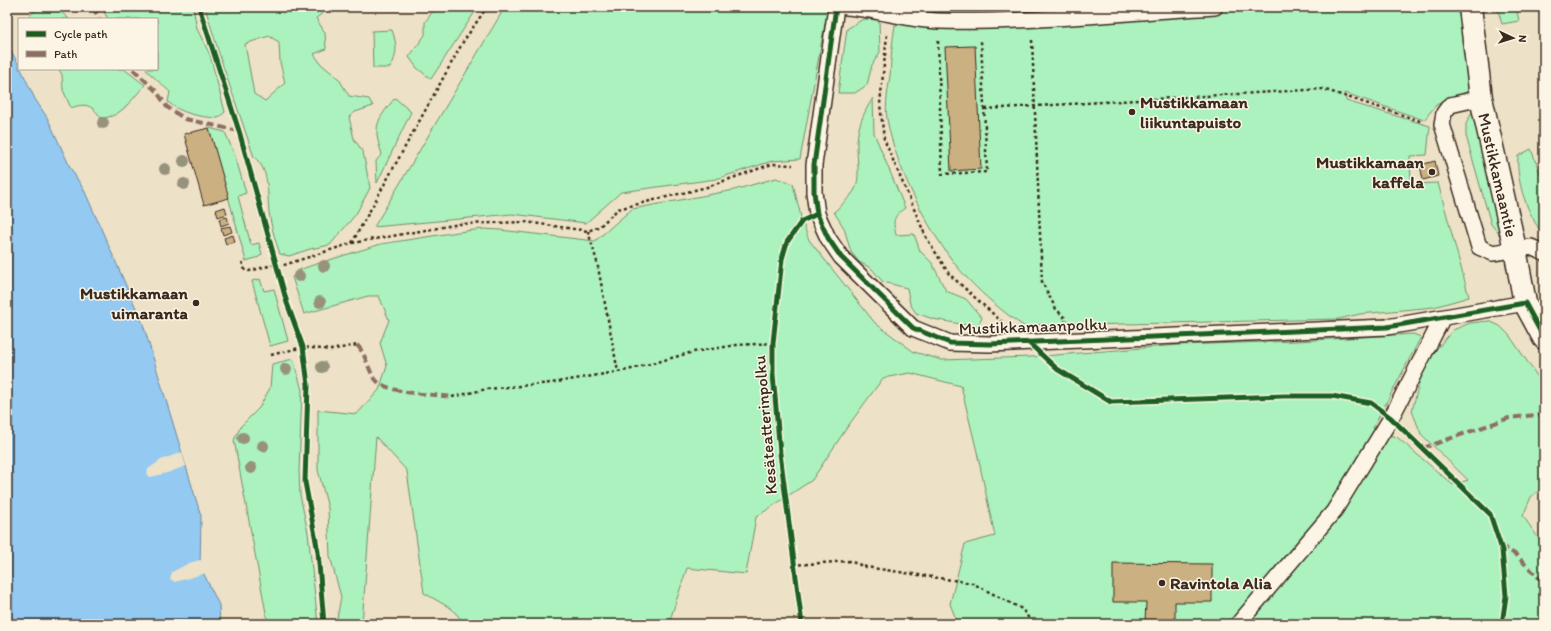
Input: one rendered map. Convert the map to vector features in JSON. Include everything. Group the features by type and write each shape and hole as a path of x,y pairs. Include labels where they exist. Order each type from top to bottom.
{"street":[{"name":"Mustikkamaantie","path":"1470,7 1480,98 1514,249 1524,303 1544,338"}],"lane":[{"name":"Mustikkamaanpolku","path":"836,7 814,165 814,192 817,214 828,238 841,257 913,328 950,343 990,344 1387,327 1442,319 1524,303"},
{"path":"846,7 870,8 889,15 937,20 980,21 1215,7"},
{"path":"1480,98 1450,105 1444,113 1442,124 1479,247 1493,253 1531,247 1544,253"},
{"path":"1238,624 1334,511 1391,418 1442,319"}],"path":[{"path":"352,243 463,42 487,7"},
{"path":"889,15 880,104 884,139 926,237 949,274 1000,321 1028,342"},
{"path":"1032,18 1034,106 1042,282 1056,309 1087,339"},
{"path":"937,20 942,174 987,172 980,21"},
{"path":"985,109 1323,89 1423,122 1442,124"},
{"path":"242,262 245,270 249,271 278,266 352,243 460,224 526,222 588,231 600,226 618,209 707,187 772,164 814,165"},
{"path":"588,231 597,262 618,372"},
{"path":"275,256 280,274"},
{"path":"300,340 304,355"},
{"path":"452,397 487,389 551,383 618,372 693,352 736,345 773,344"},
{"path":"271,355 303,347 331,350 357,345"},
{"path":"792,557 794,571"},
{"path":"793,565 849,561 866,567 972,583 1022,609 1033,624"}],"green space":[{"path":"40,7 60,11 68,18 29,18 29,16"},
{"path":"193,7 197,29 210,55 225,112 218,118 198,116 185,112 168,102 170,92 146,70 158,70 158,18 107,18 102,8"},
{"path":"205,7 331,7 316,18 325,33 326,49 314,54 321,64 339,79 349,96 369,99 373,106 355,112 349,117 354,139 363,152 370,188 356,214 330,245 310,249 289,256 280,254 273,233 269,212 267,182 263,168 254,157 221,60","holes":["269,36 279,42 280,62 285,83 265,101 254,94 245,44"]},
{"path":"436,7 478,7 431,79 417,68 409,57 425,35 425,22"},
{"path":"505,7 828,7 800,159 772,161 716,179 621,192 586,223 512,214 374,227"},
{"name":"Mustikkamaan liikuntapuisto","path":"896,7 1461,7 1468,91 1436,105 1424,120 1345,93 1346,101 1430,126 1427,155 1410,156 1411,184 1438,183 1469,297 1434,307 1360,314 1339,319 1082,325 1064,320 1064,327 1054,328 1043,324 1025,327 987,298 954,263 941,245 917,203 898,159 891,138 886,113 894,31 895,25 899,25"},
{"path":"1497,7 1516,7 1519,21 1502,24"},
{"path":"863,19 879,20 880,52 872,65 867,85 855,93 838,93 847,29"},
{"path":"392,30 396,49 393,63 390,68 373,68 372,31"},
{"path":"60,70 125,70 145,85 126,107 114,115 101,118 89,106 81,105 71,108 63,90 62,75"},
{"path":"395,98 411,112 377,183 376,161 382,154 377,137 378,124 380,118"},
{"path":"873,98 874,133 905,208 894,220 896,235 914,234 920,251 932,263 946,291 966,299 982,318 977,327 933,319 916,313 910,304 907,288 883,282 871,268 859,262 851,252 844,228 834,212 850,197 856,186 858,176 857,141 859,128 863,116"},
{"path":"1473,110 1502,238 1491,224 1466,136 1466,124"},
{"path":"209,128 225,132 235,156 246,193 238,196 251,245 259,243 262,254 259,257 246,261"},
{"path":"1531,149 1543,181 1544,236 1528,209 1519,177 1518,156"},
{"path":"776,178 793,184 802,221 809,240 875,323 914,352 942,360 1031,357 1179,345 1298,341 1413,334 1421,337 1373,428 1398,438 1453,485 1468,480 1421,434 1412,411 1421,375 1436,350 1453,330 1470,323 1489,321 1500,326 1509,335 1544,386 1544,486 1531,497 1523,516 1544,546 1544,624 958,624 950,604 965,544 995,536 961,386 910,373 883,378 848,426 812,480 756,517 746,574 687,568 670,620 665,624 465,624 452,609 424,593 407,471 376,437 362,624 336,624 341,597 330,556 328,508 318,470 318,410 357,414 379,390 387,366 380,343 389,320 379,296 368,296 304,314 292,277 299,270 381,244 483,229 595,241 632,209 734,190"},
{"path":"260,279 264,291 274,289 288,341 270,346 252,281"},
{"path":"293,359 302,390 299,471 300,495 308,533 318,624 268,624 234,440 241,426 259,408 270,388 272,364"}],"water":[{"path":"7,44 18,63 18,70 21,70 35,99 48,119 70,167 85,192 143,324 201,516 200,566 219,605 220,624 7,624"}],"pier":[{"path":"182,452 186,466 151,477 147,475 148,469 161,460"},
{"path":"200,560 202,561 206,573 175,582 170,579 172,572 189,563"}],"building":[{"path":"975,46 981,169 951,171 945,47"},
{"path":"209,128 229,198 204,205 184,134"},
{"path":"1435,161 1438,176 1423,180 1420,165"},
{"path":"225,207 227,214 218,217 216,210"},
{"path":"227,217 229,223 221,226 219,219"},
{"path":"230,226 232,232 223,235 221,228"},
{"path":"233,235 235,242 226,244 224,238"},
{"name":"Ravintola Alia","path":"1113,563 1212,564 1212,602 1175,602 1175,622 1145,622 1146,602 1113,602"}],"marked path":[{"path":"93,7 98,18"},
{"path":"134,70 157,92 167,107 185,119 239,131"},
{"path":"357,345 363,354 373,377 382,385 411,393 452,397"},
{"path":"1423,448 1509,418 1544,414"},
{"path":"1501,545 1516,555 1544,583"}],"cycle path":[{"path":"199,7 239,131 287,303 303,347 308,385 305,482 318,552 324,624"},
{"path":"836,7 814,165 814,192 817,214 828,238 841,257 913,328 950,343 990,344 1387,327 1525,303 1544,338"},
{"name":"Kesäteatterinpolku","path":"802,624 780,453 773,374 773,343 782,259 787,242 802,221 817,214"},
{"path":"1028,342 1057,369 1111,402 1284,396 1332,396 1371,403 1391,418 1490,514 1502,550 1506,596 1502,624"}],"place":[{"name":"Mustikkamaan liikuntapuisto","path":"1132,112"},
{"name":"Mustikkamaan kaffela","path":"1432,172"},
{"name":"Mustikkamaan uimaranta","path":"196,303"},
{"name":"Ravintola Alia","path":"1162,583"}]}
